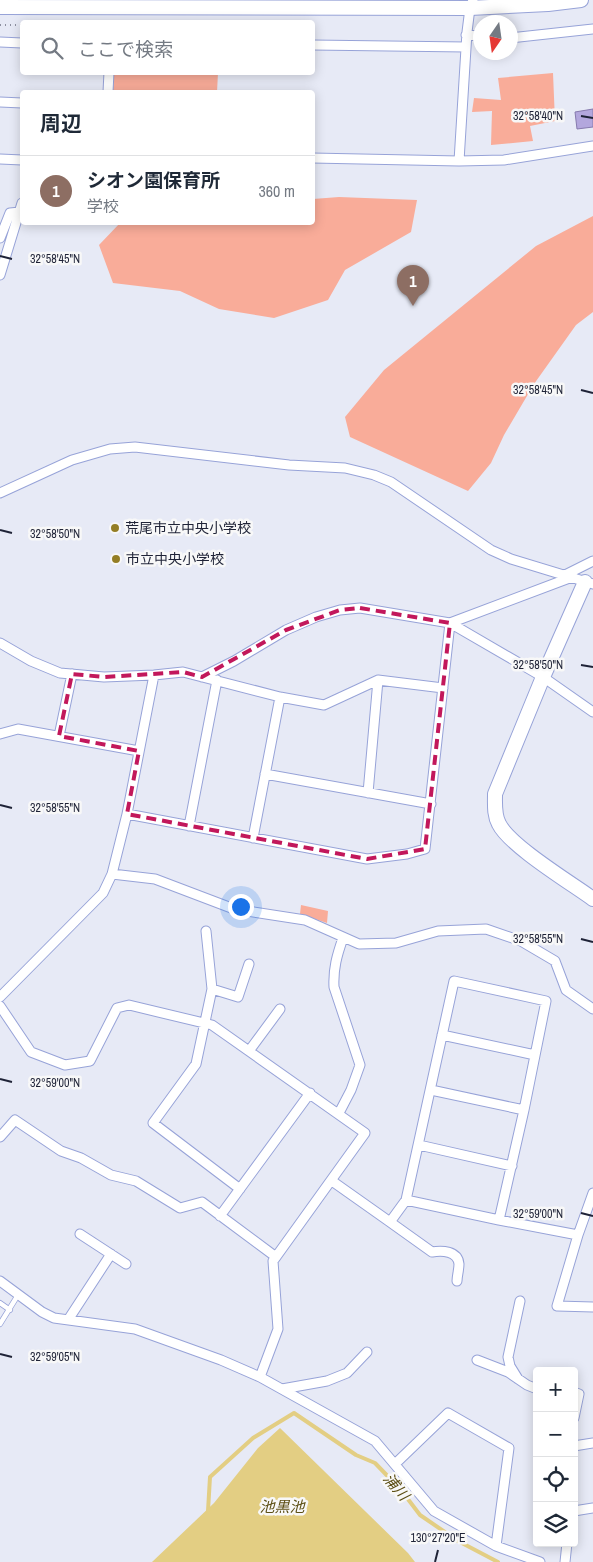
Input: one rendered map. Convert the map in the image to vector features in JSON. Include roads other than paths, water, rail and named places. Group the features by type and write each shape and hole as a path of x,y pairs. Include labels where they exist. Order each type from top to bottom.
{"street":[{"path":"0,7 548,4 581,0"},
{"path":"459,161 466,35 471,4"},
{"path":"518,37 593,30"},
{"path":"466,35 473,36"},
{"path":"0,42 20,42"},
{"path":"315,46 466,47"},
{"path":"108,90 109,75"},
{"path":"0,102 20,103"},
{"path":"315,158 504,160 593,146"},
{"path":"0,159 20,160"},
{"path":"0,238 10,213 20,208"},
{"path":"0,275 20,210"},
{"path":"0,493 72,460 110,449 135,447 289,465 344,468 374,475 391,482 491,550 511,559 579,580"},
{"path":"593,561 579,580 543,677 495,794 495,810 500,825 516,844 593,899"},
{"path":"450,623 579,580"},
{"path":"202,677 234,662 286,630 316,617 340,610 360,608 450,623 543,677 593,712"},
{"path":"127,814 367,858 407,854 426,848 450,623"},
{"path":"0,643 31,661 60,673 104,677 183,672 280,697 324,705 378,680 443,688"},
{"path":"59,736 72,674"},
{"path":"0,997 103,893 112,874 127,814 154,675"},
{"path":"190,826 217,680"},
{"path":"368,793 378,680"},
{"path":"253,838 280,697"},
{"path":"0,734 18,729 139,752"},
{"path":"265,774 431,804"},
{"path":"112,874 155,879 234,908 305,920 359,944 396,944 438,931 486,929 521,941 555,961 566,990 593,1009"},
{"path":"206,931 212,989 203,1023 196,1064 153,1123 240,1188"},
{"path":"338,1113 351,1090 360,1065 334,987 335,961 343,938"},
{"path":"212,989 238,997 248,964"},
{"path":"390,1222 406,1200 454,981 546,1000 499,1220"},
{"path":"0,1006 31,1052 65,1065 90,1061 117,1008 129,1005 212,1026 365,1133 273,1261 278,1328 260,1377"},
{"path":"249,1051 280,1008"},
{"path":"442,1035 535,1055"},
{"path":"431,1090 524,1110"},
{"path":"220,1216 310,1093"},
{"path":"0,1138 15,1120 61,1151 82,1158 111,1175 136,1181 180,1208 202,1202 276,1257"},
{"path":"419,1145 512,1166"},
{"path":"332,1181 432,1252 440,1250 456,1256 459,1263 456,1281"},
{"path":"593,1193 578,1235 557,1306 593,1307"},
{"path":"406,1200 578,1235"},
{"path":"80,1234 126,1264"},
{"path":"68,1320 111,1254"},
{"path":"0,1281 42,1312 54,1318 135,1329 221,1360 260,1377 375,1441 434,1511 496,1546 540,1562"},
{"path":"518,1379 510,1366 508,1357 520,1301"},
{"path":"282,1389 327,1381 348,1373 367,1352"},
{"path":"477,1360 508,1372 526,1386 533,1388"},
{"path":"395,1464 448,1413 509,1448 496,1546"},
{"path":"578,1445 593,1443"},
{"path":"578,1510 593,1508"},
{"path":"565,1562 567,1547"}],"lane":[{"path":"0,1324 19,1294"},
{"path":"0,1303 10,1310"}],"water":[{"name":"池黒池","path":"280,1428 415,1562 152,1562 214,1503 258,1448"}],"waterway":[{"name":"浦川","path":"208,1511 210,1477 253,1438 294,1413 356,1455 375,1463 401,1490 420,1515 458,1541 498,1562"}],"place":[{"name":"シオン園保育所","path":"413,306"},
{"name":"荒尾市立中央小学校","path":"115,528"},
{"name":"市立中央小学校","path":"116,559"}]}
